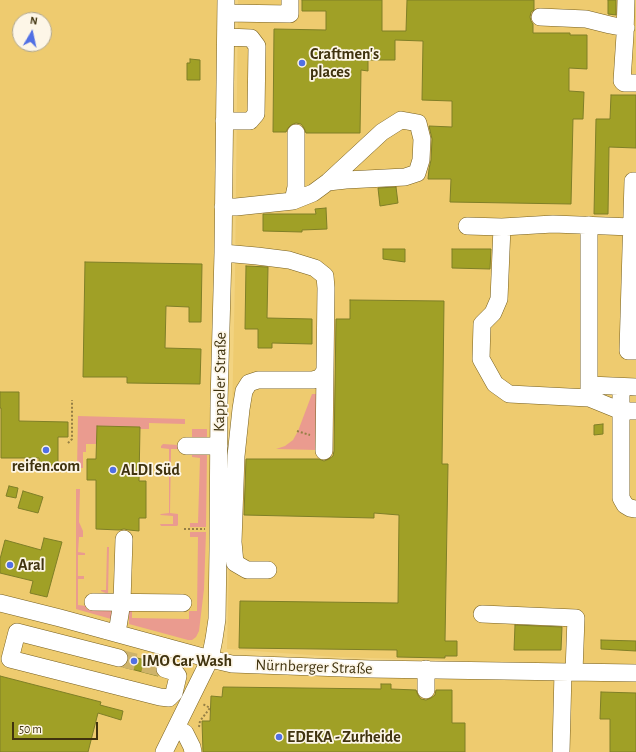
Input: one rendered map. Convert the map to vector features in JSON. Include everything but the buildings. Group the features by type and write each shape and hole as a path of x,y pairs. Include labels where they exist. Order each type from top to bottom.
{"street":[{"path":"226,6 259,7 290,14 290,0"},
{"path":"626,0 629,33 622,81 624,83 636,83"},
{"name":"Kappeler Straße","path":"164,752 180,730 210,659 217,619 226,6"},
{"path":"540,17 586,19 610,25 629,33"},
{"path":"224,121 250,121 256,114 257,46 251,38 226,37"},
{"path":"223,207 293,201 313,193 328,182 382,132 401,120 418,123 422,139 421,160 417,173 405,177 328,182"},
{"path":"293,201 296,187 296,132"},
{"path":"636,181 633,181 628,351 636,351"},
{"path":"467,226 502,227 553,224 632,226"},
{"path":"589,225 589,392"},
{"path":"502,227 499,299 493,313 482,324 481,359 495,384 510,394 589,392 628,387 628,411 621,498 625,505 636,510"},
{"path":"223,253 289,260 315,268 324,276 326,288 324,451"},
{"path":"268,570 247,570 235,563 233,542 236,456 244,391 250,383 258,380 313,380 320,378 325,370"},
{"path":"589,392 628,411"},
{"path":"186,446 219,446"},
{"path":"117,633 122,602 124,539"},
{"path":"92,602 183,603"},
{"name":"Nürnberger Straße","path":"0,603 232,664 636,673"},
{"path":"482,614 576,618 568,672 561,752"},
{"path":"83,677 95,628"},
{"path":"119,658 17,632 10,659 169,698 174,693 178,676 175,672 165,669"},
{"path":"426,669 426,690"},
{"path":"180,730 192,747 193,752"}],"path":[{"path":"68,443 72,439 72,400"},
{"path":"184,529 218,530"},
{"path":"180,730 192,731 199,727 200,721 210,708 205,705"}],"shaded area":[{"path":"0,0 217,0 214,596 206,644 192,649 0,598"},
{"path":"238,0 636,0 636,666 336,657 227,649 235,277"},
{"path":"312,394 319,394 317,450 276,449 285,446 293,440"},
{"path":"78,416 185,419 185,424 149,423 149,429 140,429 140,427 97,426 97,444 86,444 86,452 83,452 83,468 77,468"},
{"path":"192,429 207,429 207,440 192,438"},
{"path":"163,444 178,445 179,449 171,449 170,513 178,514 177,526 161,526 160,524 173,524 173,516 160,515 169,513 169,449 161,448"},
{"path":"207,453 206,527 190,527 190,523 198,523 200,458 192,457 192,455"},
{"path":"76,489 80,489 79,522 83,531 83,537 79,537 78,552 85,553 85,555 78,555 78,576 84,576 84,579 78,579 78,605 86,606 86,609 110,610 112,612 111,619 76,609"},
{"path":"190,532 206,532 204,589 199,631 196,637 192,640 188,640 129,624 129,611 132,610 132,618 189,619 189,611 197,611 198,537 190,537"},
{"path":"107,547 109,547 108,594 101,591 106,590"},
{"path":"0,606 176,653 194,664 194,683 157,752 0,752"},
{"path":"228,668 636,675 636,752 168,752 204,676"}],"tunnel":[{"path":"119,658 165,669"}],"place":[{"name":"Craftmen's places","path":"302,63"},
{"name":"reifen.com","path":"46,450"},
{"name":"ALDI Süd","path":"113,470"},
{"name":"Aral","path":"10,565"},
{"name":"IMO Car Wash","path":"134,661"},
{"name":"EDEKA - Zurheide","path":"279,737"}]}
